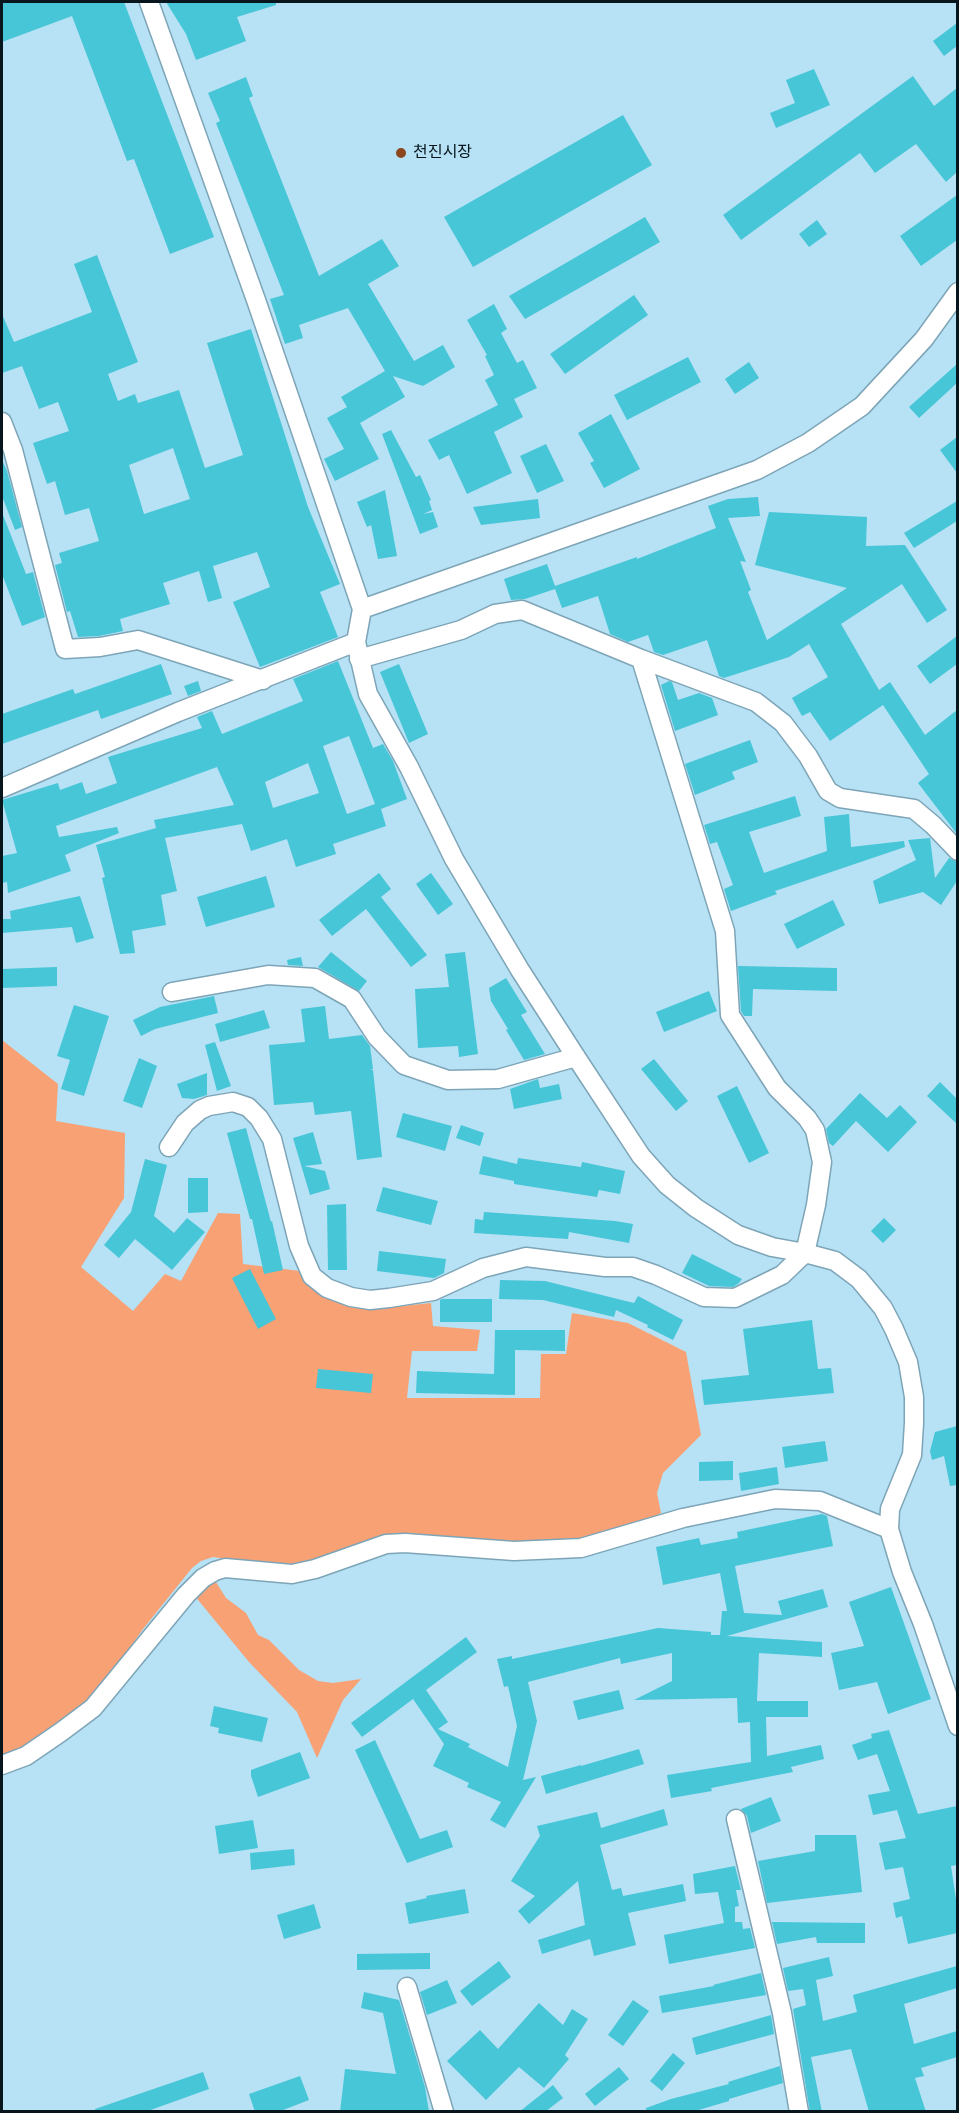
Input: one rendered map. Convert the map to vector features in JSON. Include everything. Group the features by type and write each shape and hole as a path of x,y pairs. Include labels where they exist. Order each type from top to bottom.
{"street":[{"path":"148,2 264,322 362,609 357,651 368,694 409,767 454,859 520,970 576,1057 641,1156 668,1185 696,1208 738,1235 772,1247 805,1252 835,1261 860,1279 883,1308 894,1329 908,1362 914,1396 912,1455 890,1509 889,1529 957,1726"},
{"path":"362,609 757,470 808,443 862,406 924,339 957,292"},
{"path":"2,422 13,450 65,649 100,647 138,640 263,680"},
{"path":"2,788 178,712 263,680 357,651 460,630 495,614 522,610 641,659 756,702 783,723 807,756 828,791 840,798 914,809 933,825 957,851"},
{"path":"169,1147 185,1123 200,1110 233,1102 248,1107 259,1118 272,1138 299,1246 312,1276 327,1288 351,1297 389,1298 433,1291 483,1268 526,1257 605,1267 633,1268 656,1275 704,1298 735,1298 782,1275 805,1252 816,1205 822,1162 815,1130 807,1118 777,1088 730,1015 725,931 641,659"},
{"path":"172,992 268,975 315,978 352,999 377,1038 404,1065 448,1080 498,1079 576,1057"},
{"path":"2,1764 26,1756 93,1708 186,1595 203,1578 225,1568 292,1574 315,1569 386,1544 405,1543 514,1551 581,1548 682,1518 775,1499 819,1501 889,1529"},
{"path":"736,1819 782,2013 800,2112"},
{"path":"406,1987 444,2112"}],"shaded area":[{"path":"2,1040 58,1084 56,1121 125,1133 124,1198 81,1267 133,1311 165,1274 181,1281 218,1213 240,1214 243,1264 300,1271 329,1299 373,1309 431,1303 433,1326 480,1330 477,1351 412,1351 407,1398 540,1398 541,1354 566,1354 572,1313 628,1323 686,1352 701,1435 663,1473 657,1493 661,1513 627,1530 575,1542 482,1543 407,1535 305,1564 282,1567 213,1557 201,1561 192,1568 96,1691 61,1725 18,1751 2,1755"},
{"path":"214,1579 226,1598 246,1613 258,1635 269,1640 299,1670 318,1681 333,1683 361,1679 343,1700 317,1758 297,1712 249,1662 194,1595"}],"building":[{"path":"2,2 124,2 214,237 170,254 134,159 127,161 72,16 2,42"},
{"path":"166,2 276,2 276,5 237,17 246,41 196,60 186,34"},
{"path":"957,23 957,46 944,56 933,41"},
{"path":"814,69 830,105 776,128 770,113 795,103 786,80"},
{"path":"913,76 934,106 957,88 957,172 946,182 916,144 875,173 860,153 741,240 723,215"},
{"path":"246,77 253,96 249,98 319,276 382,239 399,266 368,284 414,361 443,345 455,367 423,386 393,376 405,397 360,423 379,459 335,481 324,459 344,449 327,418 347,407 341,397 385,371 348,308 299,325 303,338 285,344 270,299 284,295 216,123 220,121 208,93"},
{"path":"623,115 652,165 473,267 444,217"},
{"path":"957,195 957,240 921,266 900,236"},
{"path":"645,217 660,242 525,319 509,296"},
{"path":"817,220 827,234 809,247 799,234"},
{"path":"97,255 138,362 108,374 118,401 135,394 138,403 179,390 205,468 243,455 207,343 251,329 308,507 340,584 320,592 338,637 260,667 233,602 270,587 257,552 213,566 222,598 208,602 199,571 163,583 170,604 120,619 123,631 78,637 70,611 67,612 55,565 62,563 59,553 99,541 89,508 65,515 55,481 47,484 33,443 69,431 58,402 39,409 22,366 2,373 2,314 14,342 92,312 74,264","holes":["173,448 190,499 144,514 129,465"]},
{"path":"634,295 648,315 565,374 550,354"},
{"path":"494,304 507,329 501,333 517,363 523,360 537,388 514,399 523,417 494,432 512,473 467,494 449,455 439,460 428,440 498,405 485,380 494,375 485,356 487,355 467,320"},
{"path":"688,357 701,382 627,420 614,395"},
{"path":"749,362 759,378 735,394 725,379"},
{"path":"957,364 957,383 919,418 909,407"},
{"path":"611,414 640,469 604,488 590,463 594,461 578,433"},
{"path":"391,430 416,477 420,475 431,500 429,501 432,510 423,514 433,512 438,527 420,534 382,434"},
{"path":"957,437 957,473 940,450"},
{"path":"546,444 564,481 537,493 520,456"},
{"path":"2,460 22,527 15,530 2,496"},
{"path":"385,490 397,556 378,559 371,525 367,527 357,502"},
{"path":"758,497 760,516 728,518 746,562 740,561 751,590 748,592 767,640 847,588 755,565 769,512 867,517 866,546 905,545 947,610 927,623 902,584 841,624 879,690 890,682 925,735 957,710 957,834 918,783 929,774 883,705 830,741 810,712 802,716 792,698 828,677 809,644 789,657 724,678 719,676 707,640 663,655 654,652 648,635 628,642 610,634 598,596 562,608 555,589 525,599 511,600 504,579 547,564 555,586 637,557 637,559 716,528 708,506 728,499"},
{"path":"538,499 540,518 481,525 473,507"},
{"path":"957,501 957,521 914,548 904,533"},
{"path":"3,515 26,574 33,572 45,617 22,626 2,574"},
{"path":"957,636 957,664 930,684 917,666"},
{"path":"338,661 373,748 383,744 393,761 407,799 381,809 386,826 333,844 336,854 296,867 287,839 251,851 242,824 165,838 177,891 161,895 166,925 132,931 135,953 120,954 102,878 105,877 96,845 156,828 154,820 234,805 217,767 56,826 59,837 117,827 119,833 65,855 71,871 8,893 7,882 2,883 2,856 17,853 2,800 58,783 60,790 82,782 86,794 117,783 108,757 202,728 197,717 212,711 222,734 303,701 293,679","holes":["349,736 375,804 347,814 323,746","308,763 319,793 273,808 265,782"]},
{"path":"161,664 172,694 101,719 98,710 2,744 2,714 73,689 75,694"},
{"path":"399,664 428,734 409,743 380,672"},
{"path":"198,681 201,691 188,696 184,686"},
{"path":"672,682 678,700 699,693 712,698 718,715 675,731 661,685"},
{"path":"750,740 758,762 732,772 735,779 695,795 685,764"},
{"path":"795,796 801,816 749,832 764,873 827,851 824,817 849,814 851,847 904,841 905,847 775,891 777,894 731,911 724,889 733,885 717,842 710,844 704,825"},
{"path":"930,838 935,878 949,858 957,862 957,881 941,905 923,892 879,904 873,881 916,860 908,840"},
{"path":"379,873 391,889 381,897 427,955 411,967 366,909 332,936 319,920"},
{"path":"431,873 453,904 438,915 416,884"},
{"path":"266,876 275,907 206,927 197,897"},
{"path":"80,896 94,938 76,943 72,927 2,933 2,919 11,919 10,911"},
{"path":"833,900 845,925 797,949 784,924"},
{"path":"331,952 367,981 359,991 318,967"},
{"path":"465,952 478,1054 459,1057 458,1046 418,1048 415,989 449,987 445,954"},
{"path":"301,957 303,966 288,965 287,960"},
{"path":"738,966 837,968 837,991 753,989 752,1016 744,1016 741,1011"},
{"path":"57,967 57,986 2,988 2,969"},
{"path":"506,978 527,1012 521,1015 545,1054 524,1060 491,1001 489,988"},
{"path":"709,991 717,1011 664,1032 656,1012"},
{"path":"214,996 218,1013 155,1029 141,1036 133,1020 160,1007"},
{"path":"74,1005 109,1016 84,1096 61,1089 70,1060 57,1056"},
{"path":"325,1006 329,1039 362,1035 370,1046 373,1069 370,1070 373,1070 382,1157 357,1160 351,1111 315,1115 313,1102 274,1105 269,1045 305,1042 301,1009"},
{"path":"264,1010 270,1028 220,1042 215,1024"},
{"path":"215,1042 231,1086 217,1091 205,1045"},
{"path":"139,1058 157,1066 142,1108 123,1101"},
{"path":"654,1059 688,1101 676,1111 641,1069"},
{"path":"207,1073 207,1095 194,1099 182,1098 177,1084"},
{"path":"538,1079 540,1088 559,1084 562,1099 514,1109 510,1089"},
{"path":"940,1082 957,1099 957,1124 927,1096"},
{"path":"737,1086 769,1153 749,1163 717,1096"},
{"path":"860,1093 887,1118 900,1105 917,1122 888,1152 856,1121 833,1146 829,1143 826,1129"},
{"path":"403,1113 452,1126 445,1151 396,1137"},
{"path":"461,1125 484,1133 480,1146 456,1138"},
{"path":"246,1128 283,1270 264,1274 252,1219 250,1219 227,1133"},
{"path":"313,1132 322,1164 304,1166 325,1171 330,1189 310,1195 293,1138"},
{"path":"483,1156 517,1164 518,1158 581,1167 582,1162 625,1171 620,1194 599,1190 597,1197 514,1184 514,1181 479,1174"},
{"path":"145,1159 167,1165 154,1216 174,1233 187,1218 205,1232 172,1270 135,1239 119,1258 104,1245 131,1212"},
{"path":"188,1178 208,1178 208,1212 188,1213"},
{"path":"383,1187 438,1201 431,1225 376,1211"},
{"path":"346,1204 347,1270 328,1270 327,1205"},
{"path":"484,1212 633,1224 629,1243 569,1232 568,1239 474,1233 475,1219 483,1220"},
{"path":"884,1218 896,1230 883,1243 871,1231"},
{"path":"379,1251 446,1259 444,1273 434,1278 377,1271"},
{"path":"692,1254 742,1279 733,1287 709,1286 682,1273"},
{"path":"250,1269 276,1319 258,1329 232,1278"},
{"path":"500,1280 545,1281 634,1303 638,1296 683,1320 673,1340 616,1310 614,1317 543,1300 499,1299"},
{"path":"492,1299 492,1322 440,1322 440,1300"},
{"path":"812,1320 818,1369 831,1368 834,1393 704,1405 701,1380 749,1375 743,1329"},
{"path":"495,1330 565,1330 565,1351 515,1350 515,1395 416,1393 417,1371 494,1374"},
{"path":"318,1369 373,1374 371,1393 316,1388"},
{"path":"957,1426 957,1485 950,1486 944,1456 932,1460 930,1451 935,1432"},
{"path":"825,1441 828,1461 785,1468 782,1447"},
{"path":"733,1461 733,1480 699,1481 699,1462"},
{"path":"777,1467 779,1484 741,1491 739,1473"},
{"path":"822,1514 827,1516 833,1546 735,1566 744,1613 782,1615 778,1601 823,1589 828,1607 727,1636 822,1642 822,1657 759,1653 757,1701 808,1701 808,1717 766,1717 767,1756 821,1745 824,1759 791,1767 793,1772 671,1798 667,1775 751,1762 750,1722 738,1723 737,1698 634,1700 672,1681 672,1653 621,1664 620,1658 528,1682 537,1721 523,1780 536,1777 505,1828 490,1820 501,1802 467,1787 469,1783 433,1766 444,1744 413,1699 362,1737 351,1723 466,1637 477,1652 426,1690 448,1722 438,1729 470,1744 468,1747 508,1767 517,1726 508,1686 504,1687 497,1659 512,1656 512,1659 658,1628 711,1632 711,1635 720,1635 722,1611 727,1611 720,1573 663,1585 656,1547 699,1538 701,1545 738,1538 737,1532"},
{"path":"891,1587 931,1699 888,1714 877,1682 839,1690 831,1653 864,1646 849,1602"},
{"path":"619,1690 624,1709 578,1720 573,1701"},
{"path":"214,1706 268,1718 262,1742 218,1733 219,1728 210,1726"},
{"path":"889,1730 918,1814 957,1806 957,1865 951,1866 957,1906 957,1933 908,1944 902,1916 896,1918 893,1903 910,1899 903,1867 885,1870 879,1843 906,1838 897,1810 873,1815 868,1795 890,1791 877,1754 858,1760 852,1745 872,1738 871,1734"},
{"path":"375,1740 420,1839 447,1830 453,1847 407,1863 355,1750"},
{"path":"639,1749 644,1764 546,1794 541,1776"},
{"path":"300,1752 310,1778 258,1797 251,1770"},
{"path":"771,1797 781,1821 751,1833 747,1816 741,1809"},
{"path":"664,1809 668,1825 600,1845 612,1890 621,1888 623,1896 683,1884 686,1901 628,1913 636,1945 594,1956 590,1939 542,1954 538,1940 585,1925 578,1881 529,1924 518,1911 535,1896 511,1881 540,1836 537,1826 597,1812 601,1828"},
{"path":"253,1820 258,1848 219,1854 215,1826"},
{"path":"815,1835 856,1835 862,1892 767,1903 758,1861 815,1851"},
{"path":"294,1849 295,1865 251,1870 250,1853"},
{"path":"735,1866 741,1890 736,1890 739,1906 735,1907 735,1922 742,1922 743,1929 750,1928 755,1948 669,1964 664,1935 724,1923 718,1892 695,1894 693,1874"},
{"path":"465,1889 469,1913 409,1924 405,1903 427,1898 426,1896"},
{"path":"314,1904 321,1928 284,1939 277,1915"},
{"path":"772,1922 865,1923 865,1943 817,1943 816,1937 777,1944"},
{"path":"430,1953 430,1969 357,1970 357,1954"},
{"path":"829,1957 833,1976 816,1980 823,2021 857,2012 853,1995 957,1966 957,1988 904,2004 914,2044 957,2031 957,2057 921,2068 924,2076 915,2078 926,2112 869,2112 851,2049 811,2057 822,2112 810,2112 793,2009 806,2005 803,1989 788,1991 783,1968"},
{"path":"499,1961 511,1977 472,2006 460,1991"},
{"path":"761,1973 766,1995 662,2013 659,1996 714,1986"},
{"path":"447,1980 457,2003 427,2015 420,1992"},
{"path":"364,1992 399,2000 425,2087 429,2112 340,2112 345,2069 396,2074 383,2013 361,2008"},
{"path":"633,2000 649,2011 623,2046 608,2035"},
{"path":"539,2003 563,2025 572,2009 588,2019 565,2055 569,2059 544,2088 519,2067 486,2100 447,2061 480,2030 498,2049"},
{"path":"771,2015 774,2034 696,2055 692,2038"},
{"path":"673,2053 685,2063 662,2091 650,2081"},
{"path":"780,2066 783,2083 692,2112 646,2112 646,2108 671,2099 729,2084 728,2082"},
{"path":"619,2067 629,2079 595,2106 585,2094"},
{"path":"203,2072 209,2089 145,2112 95,2112 95,2109"},
{"path":"300,2076 309,2100 278,2112 255,2112 249,2094"},
{"path":"553,2085 563,2098 545,2112 519,2112"}],"place":[{"name":"천진시장","path":"401,153"}]}
